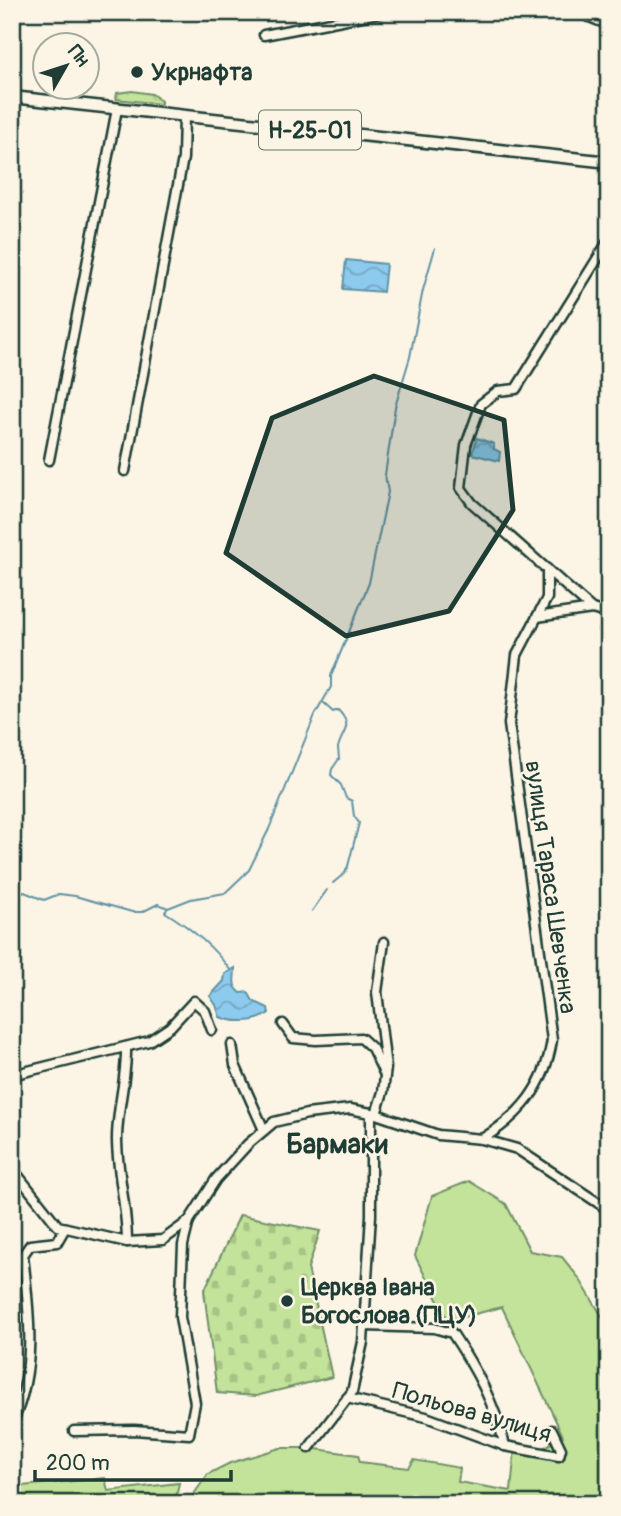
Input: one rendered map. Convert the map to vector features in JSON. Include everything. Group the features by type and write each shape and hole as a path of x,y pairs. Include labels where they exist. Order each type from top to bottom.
{"main road":[{"name":"Н-25-01","path":"12,97 609,162"}],"street":[{"path":"264,35 383,12"},
{"path":"577,12 609,25"},
{"path":"48,460 117,109"},
{"path":"125,471 183,158 184,116"},
{"path":"609,240 516,389 498,391 481,404 466,445 461,488 472,503 592,609 608,615 605,631 609,643"},
{"name":"вулиця Тараса Шевченка","path":"482,1139 513,1116 539,1084 548,1065 552,1040 509,724 517,655 547,598 547,569"},
{"path":"537,617 592,609"},
{"path":"309,1448 352,1392 363,1342 374,1114 383,1092 385,1076 377,992 384,942"},
{"path":"12,1075 149,1041 178,1019 194,1001 205,1011 212,1030"},
{"path":"283,1024 293,1038 316,1041 361,1038 372,1048 385,1076"},
{"path":"232,1045 235,1065 264,1130"},
{"path":"126,1048 127,1064 118,1111 117,1141 127,1219 127,1242"},
{"path":"74,1431 134,1430 188,1434 195,1403 180,1317 183,1245 189,1221 216,1179 248,1144 274,1122 307,1114 351,1109 438,1135 482,1139 517,1149 609,1210"},
{"path":"12,1168 58,1226 127,1242 163,1240 189,1221"},
{"path":"14,1419 26,1386 29,1364 31,1326 23,1255 30,1245 57,1242 65,1228"},
{"path":"364,1326 434,1328 452,1333 474,1365 498,1417 505,1446"},
{"name":"Польова вулиця","path":"347,1398 426,1417 505,1446 559,1456 561,1449 552,1430"}],"highlighted area":[{"path":"374,376 504,420 513,510 449,611 346,636 226,553 272,418"}],"green space":[{"path":"132,91 152,94 161,104 116,99 117,93"},
{"path":"469,1181 506,1204 530,1251 562,1257 579,1278 609,1328 609,1504 187,1504 208,1474 230,1463 280,1448 309,1448 358,1455 360,1462 409,1468 414,1460 460,1468 458,1482 511,1491 515,1448 533,1454 563,1436 502,1307 448,1321 415,1256 432,1196"},
{"path":"240,1215 320,1231 308,1268 332,1377 256,1396 217,1393 204,1291"},
{"path":"105,1478 108,1491 179,1483 175,1503 187,1504 14,1504 12,1487"}],"water":[{"path":"346,260 386,264 383,292 343,289"},
{"path":"477,438 494,444 494,449 500,452 499,461 472,454"},
{"path":"235,968 234,982 238,990 241,993 248,992 253,1001 268,1008 269,1013 258,1019 245,1021 220,1017 210,996 224,981 225,974"}],"waterway":[{"path":"12,887 44,900 59,894 132,912 142,912 158,904 168,908 191,899 225,893 249,870 269,829 315,715 331,687 331,676 369,583 388,492 385,475 395,407 410,357 423,290 435,248"},
{"path":"323,703 333,712 338,710 346,721 346,729 338,748 339,759 331,775 341,785 346,798 352,801 354,816 359,823 345,873 333,883"},
{"path":"312,911 327,890"},
{"path":"167,909 165,912 201,938 231,971"}],"place":[{"name":"Укрнафта","path":"137,72"},
{"name":"Церква Івана Богослова (ПЦУ)","path":"287,1301"}],"district":[{"name":"Бармаки","path":"337,1143"}]}
